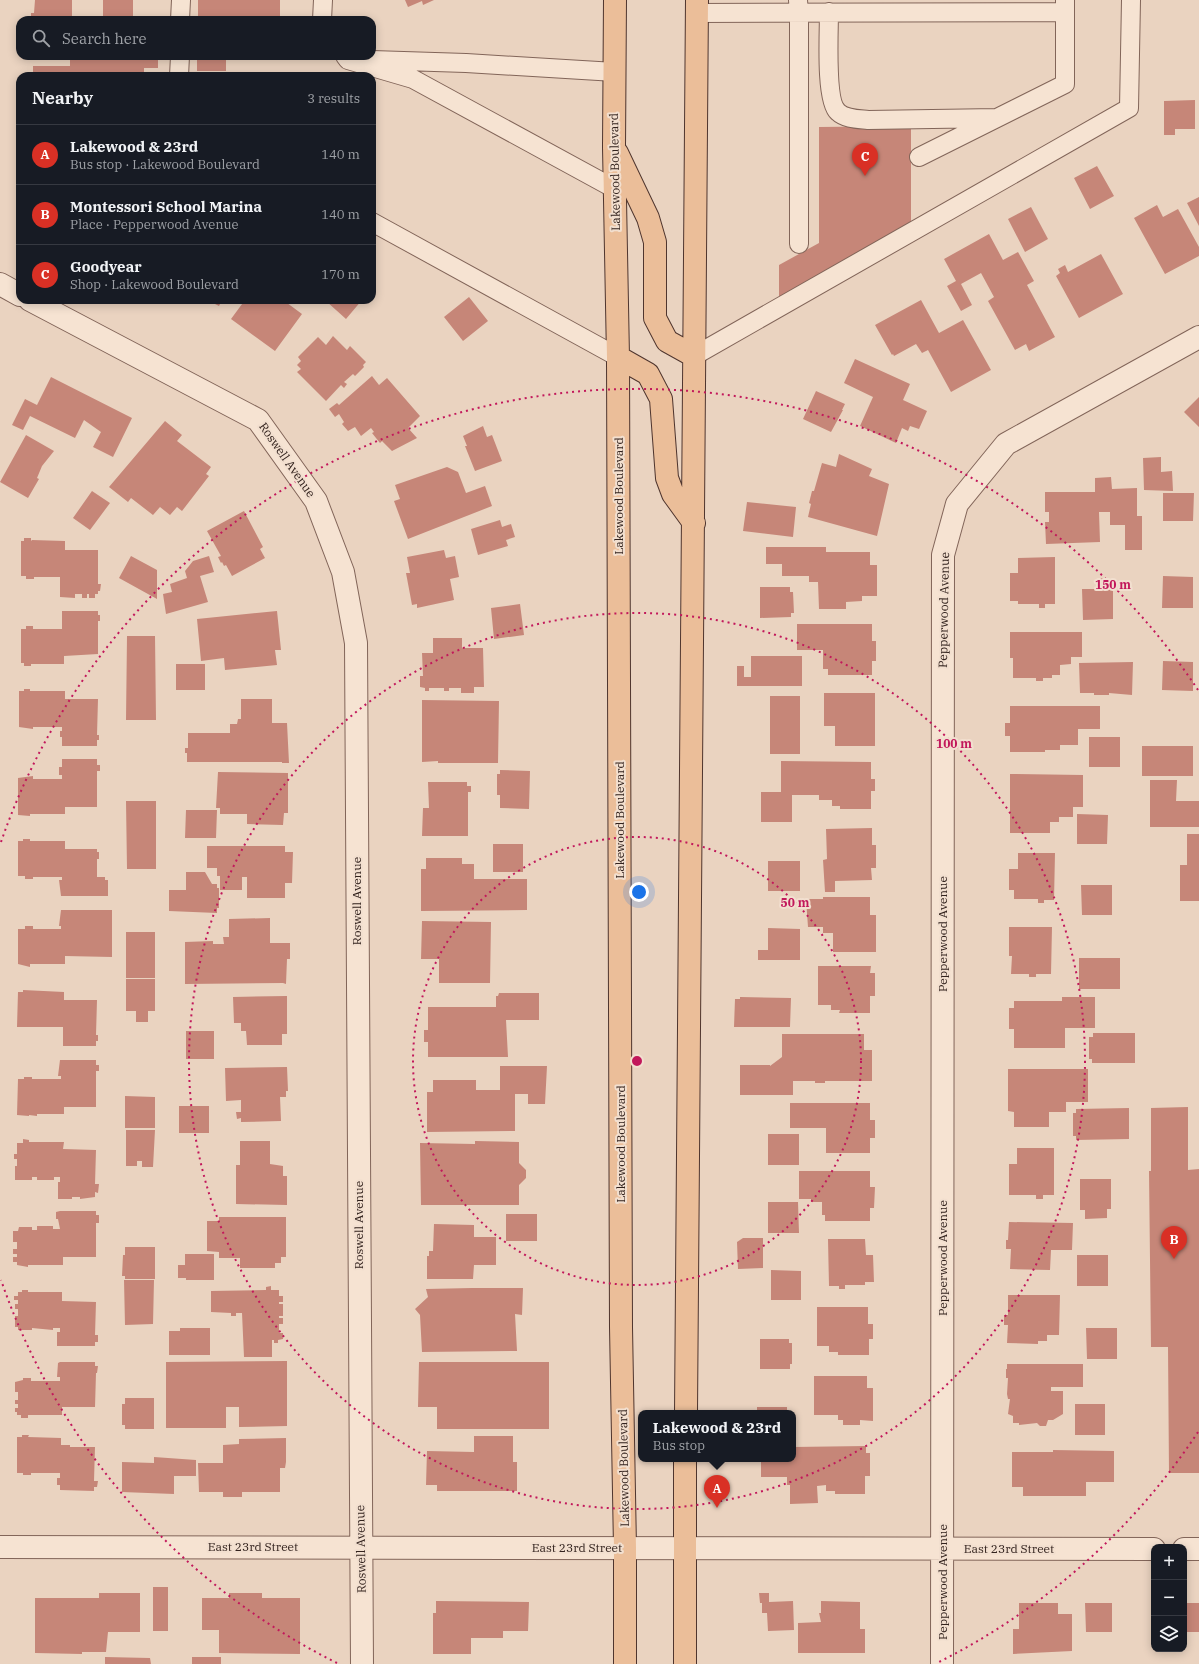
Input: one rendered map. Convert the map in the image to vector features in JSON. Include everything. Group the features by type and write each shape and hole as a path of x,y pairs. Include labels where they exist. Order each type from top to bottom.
{"main road":[{"name":"Lakewood Boulevard","path":"615,0 614,147 618,356 621,1327 626,1548 625,1664"},
{"path":"686,1410 697,6"},
{"path":"614,147 648,218 655,242 655,318 667,341 694,356"},
{"path":"618,356 648,374 661,399 667,478 673,494 694,523"},
{"path":"685,1462 685,1664"}],"street":[{"path":"0,284 16,293"},
{"name":"Roswell Avenue","path":"38,304 258,420 316,501 343,572 356,644 362,1664"},
{"name":"Pepperwood Avenue","path":"942,1664 944,1549 943,556 957,504 1006,444 1199,337"},
{"name":"East 23rd Street","path":"0,1547 1151,1549"},
{"path":"1187,1549 1199,1549"}],"lane":[{"path":"180,16 181,0"},
{"path":"322,16 323,0"},
{"path":"694,356 1129,108 1131,0"},
{"path":"697,6 799,6 829,12 986,6 1065,6 1065,84 919,157"},
{"path":"799,6 799,244"},
{"path":"829,12 830,86 834,104 838,112 848,117 868,120 997,118"},
{"path":"376,59 615,72"},
{"path":"180,60 180,72"},
{"path":"352,60 413,79 615,189"},
{"path":"376,224 618,356"}],"building":[{"path":"35,0 72,0 72,16 31,16 31,13 34,13"},
{"path":"103,0 133,0 133,16 103,16"},
{"path":"198,0 280,0 280,16 198,16"},
{"path":"405,0 434,0 423,5 422,1 408,7"},
{"path":"70,60 158,60 158,68 144,68 144,72 33,72 33,66 70,66"},
{"path":"197,60 226,60 226,71 197,71"},
{"path":"1195,100 1195,129 1175,129 1175,135 1164,135 1164,101"},
{"path":"911,126 911,225 779,297 779,265 819,243 819,127"},
{"path":"1097,166 1114,196 1090,209 1074,178"},
{"path":"1199,197 1199,226 1187,203"},
{"path":"1157,205 1163,217 1178,209 1199,247 1199,256 1165,274 1134,218"},
{"path":"1031,207 1048,239 1025,252 1008,219"},
{"path":"989,234 1003,260 1018,252 1034,281 1027,285 1055,337 1029,351 1026,344 1015,350 988,301 994,297 981,273 961,284 972,305 961,311 947,286 956,281 944,259"},
{"path":"1101,254 1123,294 1079,318 1056,276 1060,273 1058,269 1065,265 1068,272"},
{"path":"469,297 488,321 463,341 444,317"},
{"path":"921,300 939,333 963,320 991,370 951,392 928,350 922,353 916,344 894,356 893,354 892,355 875,325"},
{"path":"242,304 288,304 302,314 275,351 231,319"},
{"path":"329,304 359,304 346,319"},
{"path":"333,336 347,350 350,346 366,362 363,365 364,367 355,376 353,374 344,382 347,384 344,388 341,385 326,401 297,372 301,369 297,365 301,361 298,357 318,337 326,345"},
{"path":"855,359 910,384 903,400 927,411 919,429 910,426 908,431 902,428 896,443 860,426 873,397 844,383"},
{"path":"372,376 379,385 387,378 420,416 408,428 417,438 392,451 382,441 380,443 372,433 374,432 371,428 361,436 355,427 348,431 342,424 344,422 339,414 335,417 329,409 337,403 339,405"},
{"path":"51,377 132,418 113,457 93,447 101,432 84,420 75,438 30,416 23,430 12,425 25,399 37,405"},
{"path":"816,391 845,404 831,432 803,419"},
{"path":"1199,397 1199,427 1184,412"},
{"path":"165,421 182,435 177,441 211,467 206,474 209,476 182,511 177,507 170,515 160,507 153,515 131,498 128,502 109,487"},
{"path":"483,426 487,437 492,435 502,461 475,471 465,446 467,446 463,436"},
{"path":"26,435 54,451 42,466 37,478 39,479 28,498 0,482"},
{"path":"839,454 872,469 869,476 889,484 877,536 808,517 812,491 814,491 822,463 836,467"},
{"path":"1161,457 1161,472 1172,471 1173,491 1144,490 1143,458"},
{"path":"447,467 458,472 466,493 485,486 492,506 408,539 394,501 400,499 395,485"},
{"path":"1111,477 1112,489 1137,488 1137,516 1142,516 1142,550 1125,550 1125,525 1110,525 1110,512 1099,512 1100,542 1046,544 1045,522 1049,522 1049,512 1045,512 1045,492 1095,492 1095,478"},
{"path":"92,491 110,503 90,530 73,518"},
{"path":"1163,493 1194,493 1193,521 1163,521"},
{"path":"747,502 796,507 793,537 743,531"},
{"path":"244,511 263,547 260,549 265,558 232,576 226,565 224,566 222,562 221,563 218,557 221,556 207,531"},
{"path":"500,520 502,527 511,524 515,537 506,540 508,546 478,555 471,529"},
{"path":"24,538 31,538 31,541 65,541 65,550 98,550 98,584 101,584 100,591 98,591 98,594 95,594 95,598 89,598 89,594 87,594 87,598 82,598 82,594 75,594 75,598 60,597 60,577 34,577 34,579 26,579 26,576 21,576 21,541 24,541"},
{"path":"766,547 826,547 826,552 870,552 870,565 877,565 877,596 862,596 862,601 846,602 846,609 819,609 818,582 809,582 809,576 782,576 782,564 766,564"},
{"path":"444,550 446,558 455,556 459,577 450,579 454,600 417,608 417,604 412,605 406,573 410,573 407,557"},
{"path":"131,556 157,570 157,599 119,578"},
{"path":"209,556 214,572 200,576 208,602 166,614 163,594 172,592 170,584 187,578 185,571 193,561"},
{"path":"1055,557 1055,604 1045,604 1045,608 1039,608 1039,604 1018,604 1018,601 1010,601 1010,573 1018,573 1018,558"},
{"path":"1163,576 1193,577 1193,608 1162,608"},
{"path":"1098,578 1108,578 1109,589 1113,589 1113,619 1083,620 1082,589 1098,589"},
{"path":"760,587 790,587 790,592 793,592 794,613 791,613 791,617 760,618"},
{"path":"520,604 524,635 494,639 491,608"},
{"path":"62,611 98,611 100,621 98,621 98,654 64,656 64,664 31,664 31,666 24,666 24,663 21,663 21,629 26,629 26,626 33,626 33,629 62,629"},
{"path":"277,611 281,650 275,650 277,665 225,670 224,658 201,661 197,619"},
{"path":"797,624 872,624 872,641 876,641 876,661 872,661 872,675 828,675 828,669 823,669 823,650 797,650"},
{"path":"1010,632 1082,632 1082,657 1071,657 1071,664 1060,665 1060,675 1052,675 1052,678 1043,678 1043,681 1036,681 1036,678 1013,678 1013,658 1010,658"},
{"path":"127,636 155,636 156,720 126,720"},
{"path":"433,638 462,638 462,648 483,648 484,687 474,687 474,693 461,693 461,688 449,688 449,691 444,691 444,688 429,688 429,691 425,691 425,688 420,687 420,676 423,676 422,653 433,653"},
{"path":"751,656 802,656 802,686 737,686 737,666 744,666 744,677 751,677"},
{"path":"1163,661 1193,662 1193,691 1162,690"},
{"path":"1133,662 1132,695 1109,693 1109,695 1094,695 1094,693 1080,693 1079,663"},
{"path":"176,664 205,664 205,690 176,690"},
{"path":"24,689 30,689 30,691 65,691 65,699 98,699 97,735 99,735 99,740 97,740 97,746 62,746 60,731 62,731 62,727 33,727 33,729 19,727 19,691 24,691"},
{"path":"824,693 875,693 875,746 835,746 835,726 824,726"},
{"path":"770,696 800,696 800,754 770,754"},
{"path":"241,699 272,699 272,723 287,723 289,763 187,762 187,753 185,753 185,748 188,748 188,733 230,733 230,724 237,724 238,719 241,719"},
{"path":"422,700 499,701 498,763 438,763 438,761 422,762"},
{"path":"1010,706 1100,706 1100,729 1078,729 1078,745 1060,745 1060,750 1045,750 1045,752 1010,752 1010,736 1005,736 1005,723 1010,723"},
{"path":"1089,737 1120,737 1120,767 1089,767"},
{"path":"1142,746 1193,746 1193,776 1142,776"},
{"path":"62,759 97,759 97,765 100,765 100,771 97,771 97,807 65,807 65,814 30,814 30,816 18,815 18,778 33,776 33,779 62,779 62,775 59,775 59,767 62,767"},
{"path":"781,761 871,762 871,779 875,779 875,791 871,791 871,809 840,809 840,806 832,806 832,800 819,800 819,795 792,795 792,822 761,822 761,792 781,792"},
{"path":"500,770 530,771 529,809 500,808 500,795 497,795 497,774 500,774"},
{"path":"218,772 288,773 288,813 284,813 283,825 247,824 247,814 220,814 220,808 216,808"},
{"path":"1010,774 1083,775 1083,807 1073,807 1073,817 1059,817 1059,822 1050,822 1050,833 1010,833"},
{"path":"1150,780 1177,780 1176,801 1199,801 1199,827 1150,827"},
{"path":"428,782 467,782 467,786 471,786 471,792 468,792 468,836 422,836 423,808 429,808"},
{"path":"126,801 156,801 156,869 127,869"},
{"path":"186,810 217,810 216,838 185,838"},
{"path":"1077,814 1108,815 1107,844 1077,844"},
{"path":"872,828 872,845 876,845 876,868 871,868 872,880 835,881 835,892 825,892 823,860 827,859 826,829"},
{"path":"1187,834 1199,834 1199,901 1180,901 1180,865 1187,865"},
{"path":"23,839 30,839 30,841 65,841 65,849 97,849 97,852 99,852 99,859 97,859 97,877 105,877 105,880 108,880 108,896 61,896 59,880 62,880 62,877 33,877 33,879 25,879 25,876 18,876 18,841 23,841"},
{"path":"493,844 523,844 523,872 493,872"},
{"path":"207,846 285,846 285,852 293,852 292,883 285,883 285,898 247,898 247,877 242,877 242,890 220,890 220,876 217,876 217,868 207,868"},
{"path":"1018,853 1055,853 1054,900 1044,900 1044,903 1038,903 1038,899 1014,899 1014,890 1009,890 1009,869 1018,869"},
{"path":"426,858 462,858 462,864 474,864 474,879 527,879 527,910 421,911 421,869 426,869"},
{"path":"768,861 800,861 800,891 768,891"},
{"path":"186,872 205,872 212,884 217,884 217,888 219,888 219,908 217,908 217,913 169,911 169,890 186,890"},
{"path":"1081,885 1112,885 1112,915 1082,915"},
{"path":"823,897 870,897 870,915 876,915 876,952 833,952 833,933 823,933 823,927 808,927 806,899 823,899"},
{"path":"61,910 112,910 112,957 65,956 65,964 30,964 30,967 18,964 18,929 25,929 25,926 33,926 33,929 61,929 61,926 59,926"},
{"path":"270,918 270,943 290,943 290,959 287,959 286,984 185,984 185,942 213,941 213,944 224,944 223,937 229,937 229,919"},
{"path":"422,921 491,922 490,983 439,983 439,959 421,959"},
{"path":"1009,927 1052,927 1051,974 1036,974 1036,977 1029,977 1029,974 1011,974 1012,956 1009,956"},
{"path":"768,928 800,929 800,960 758,960 758,950 768,950"},
{"path":"126,932 155,932 155,978 126,978"},
{"path":"1079,958 1120,958 1120,989 1079,989"},
{"path":"818,966 871,966 870,973 875,973 875,996 870,996 870,1013 839,1013 840,1010 831,1010 831,1005 818,1005"},
{"path":"126,979 155,979 155,1011 148,1011 148,1022 136,1022 136,1011 126,1011"},
{"path":"23,990 64,992 64,1000 97,1000 96,1035 98,1035 98,1041 96,1041 96,1046 63,1046 63,1027 17,1027 18,992 23,992"},
{"path":"499,993 539,993 539,1020 506,1020 508,1057 428,1057 428,1042 424,1042 424,1030 428,1030 428,1007 496,1007 496,996 498,996"},
{"path":"287,996 287,1034 282,1034 282,1045 247,1045 246,1031 241,1031 241,1023 234,1023 233,997"},
{"path":"740,997 791,998 790,1027 734,1027 735,999 740,999"},
{"path":"1062,997 1095,997 1095,1028 1065,1028 1065,1048 1014,1048 1014,1029 1009,1029 1009,1008 1014,1008 1014,1001 1062,1001"},
{"path":"186,1031 214,1031 214,1059 186,1059"},
{"path":"1093,1033 1135,1033 1135,1063 1092,1063 1092,1059 1089,1059 1089,1037 1093,1037"},
{"path":"782,1034 864,1034 864,1050 872,1050 872,1081 825,1081 825,1083 815,1083 815,1081 793,1081 793,1095 740,1095 740,1065 770,1066 782,1057"},
{"path":"60,1060 96,1060 96,1065 99,1065 99,1071 96,1071 96,1107 64,1107 64,1114 37,1114 37,1116 17,1115 18,1079 32,1077 32,1079 61,1079 61,1076 58,1076"},
{"path":"500,1066 547,1066 545,1104 528,1104 528,1094 515,1094 515,1131 427,1132 427,1092 433,1092 433,1080 476,1080 476,1090 500,1090"},
{"path":"287,1067 288,1091 286,1091 286,1097 280,1097 281,1121 241,1122 241,1118 237,1119 236,1112 241,1112 241,1100 226,1101 225,1068"},
{"path":"1008,1069 1088,1069 1088,1102 1066,1102 1066,1112 1049,1112 1049,1127 1014,1127 1014,1112 1008,1111"},
{"path":"125,1096 155,1097 155,1128 125,1128"},
{"path":"790,1103 870,1103 870,1120 875,1120 875,1138 870,1138 870,1153 826,1153 826,1128 790,1128"},
{"path":"179,1106 209,1106 209,1133 179,1133"},
{"path":"1188,1107 1188,1170 1199,1169 1199,1473 1169,1473 1168,1347 1151,1347 1149,1171 1151,1171 1151,1108"},
{"path":"1129,1108 1129,1139 1076,1140 1076,1136 1073,1136 1073,1113 1076,1113 1076,1109"},
{"path":"126,1130 155,1130 153,1167 142,1167 142,1161 137,1161 137,1166 126,1166"},
{"path":"768,1134 799,1134 799,1165 768,1165"},
{"path":"23,1139 29,1140 29,1142 64,1142 63,1149 96,1150 95,1184 99,1184 98,1193 95,1192 95,1197 80,1199 80,1197 72,1197 72,1199 58,1199 58,1182 60,1182 60,1177 54,1177 54,1180 37,1180 37,1177 32,1177 32,1180 15,1180 15,1166 17,1166 17,1159 14,1159 14,1154 17,1154 17,1143 23,1143"},
{"path":"240,1141 270,1141 270,1164 283,1166 283,1176 287,1176 287,1205 236,1204 236,1165 240,1165"},
{"path":"475,1141 519,1142 519,1163 526,1170 526,1178 519,1185 519,1205 421,1205 420,1143 475,1144"},
{"path":"1017,1148 1054,1148 1054,1195 1043,1195 1043,1199 1036,1199 1036,1195 1009,1195 1009,1164 1017,1164"},
{"path":"799,1171 870,1171 870,1187 875,1187 874,1208 870,1208 870,1221 825,1221 825,1215 822,1215 822,1202 811,1202 811,1199 799,1199"},
{"path":"1080,1179 1111,1179 1111,1209 1107,1209 1107,1218 1085,1219 1085,1210 1080,1210"},
{"path":"768,1202 798,1202 799,1233 768,1233"},
{"path":"96,1211 96,1215 99,1215 99,1223 96,1223 96,1257 63,1257 63,1265 28,1265 28,1267 17,1265 17,1262 13,1262 13,1257 17,1257 17,1254 13,1254 13,1249 17,1249 17,1242 13,1242 13,1231 18,1231 19,1227 32,1227 32,1230 37,1230 37,1226 53,1226 53,1229 60,1229 58,1219 56,1219 56,1212"},
{"path":"506,1214 537,1214 537,1241 506,1241"},
{"path":"219,1217 286,1217 286,1257 281,1257 281,1263 275,1263 275,1268 240,1268 240,1258 219,1258 219,1252 207,1251 207,1221 219,1221"},
{"path":"1009,1222 1073,1223 1072,1250 1051,1250 1050,1270 1010,1269 1011,1249 1006,1249"},
{"path":"434,1224 474,1225 474,1237 496,1237 496,1265 474,1265 473,1279 427,1279 427,1256 429,1256 429,1251 433,1251"},
{"path":"743,1238 763,1238 763,1268 738,1269 737,1242"},
{"path":"828,1239 865,1239 866,1255 873,1255 874,1282 865,1282 865,1285 845,1285 845,1289 839,1289 839,1286 829,1286"},
{"path":"125,1247 155,1247 155,1279 125,1279 125,1276 122,1276"},
{"path":"185,1254 214,1254 214,1280 186,1280 186,1278 178,1278 178,1265 185,1265"},
{"path":"1077,1255 1108,1255 1108,1286 1077,1286"},
{"path":"771,1270 801,1271 801,1300 771,1300"},
{"path":"124,1280 154,1280 153,1324 125,1325"},
{"path":"271,1286 271,1290 279,1290 279,1296 283,1296 283,1302 279,1302 279,1304 283,1304 283,1316 279,1316 279,1318 283,1318 283,1324 279,1324 279,1333 283,1333 283,1339 278,1340 278,1343 274,1343 274,1340 272,1340 272,1357 244,1357 242,1313 236,1313 236,1316 231,1316 231,1313 211,1312 211,1291 266,1290 266,1287"},
{"path":"523,1288 522,1315 515,1314 517,1351 422,1352 420,1315 415,1309 428,1297 426,1289"},
{"path":"22,1290 28,1290 28,1292 62,1292 62,1301 96,1302 95,1335 98,1335 98,1342 95,1342 95,1346 57,1346 57,1332 60,1332 60,1328 53,1328 53,1330 32,1328 32,1330 18,1330 18,1327 15,1327 15,1316 18,1316 18,1309 15,1309 15,1304 18,1304 18,1300 14,1300 14,1296 18,1296 18,1292 22,1292"},
{"path":"1008,1295 1060,1295 1059,1335 1047,1335 1047,1341 1038,1341 1038,1344 1007,1343 1008,1325 1004,1325 1004,1315 1008,1315"},
{"path":"817,1307 868,1307 868,1324 873,1324 873,1339 869,1339 869,1355 838,1355 838,1352 829,1352 829,1346 817,1346"},
{"path":"180,1328 210,1328 210,1355 169,1355 169,1331 180,1331"},
{"path":"1086,1328 1117,1328 1117,1359 1087,1359"},
{"path":"760,1339 789,1339 789,1343 792,1343 792,1364 790,1364 790,1369 760,1369"},
{"path":"287,1361 287,1426 239,1427 239,1407 226,1407 226,1428 166,1428 166,1362"},
{"path":"95,1362 95,1366 98,1366 96,1373 95,1407 62,1407 62,1415 28,1415 28,1418 21,1418 21,1415 17,1415 15,1408 18,1408 18,1404 15,1404 15,1400 18,1400 18,1392 15,1392 15,1382 23,1380 23,1378 31,1378 31,1381 60,1381 60,1377 57,1377 58,1363"},
{"path":"419,1362 549,1362 549,1429 437,1429 437,1407 418,1407"},
{"path":"1007,1364 1083,1364 1083,1387 1051,1387 1051,1391 1063,1391 1063,1414 1053,1420 1048,1420 1046,1426 1040,1426 1037,1423 1019,1425 1019,1423 1013,1423 1013,1416 1008,1414 1010,1399 1008,1399 1007,1394"},
{"path":"814,1376 867,1376 867,1388 873,1388 873,1421 860,1420 860,1425 843,1425 843,1420 838,1420 838,1415 814,1415"},
{"path":"125,1398 154,1398 154,1429 125,1429 125,1425 122,1425 122,1404 125,1404"},
{"path":"1075,1404 1105,1404 1105,1435 1075,1435"},
{"path":"757,1407 787,1407 787,1410 757,1410"},
{"path":"22,1435 29,1435 28,1437 61,1438 61,1445 70,1445 70,1447 95,1447 94,1481 98,1481 97,1487 94,1487 94,1491 60,1490 60,1485 57,1485 57,1478 60,1478 60,1473 31,1473 31,1475 23,1475 23,1473 17,1473 17,1437 22,1437"},
{"path":"474,1436 513,1436 513,1462 517,1462 517,1491 437,1491 437,1485 426,1485 427,1451 474,1452"},
{"path":"286,1438 285,1468 280,1468 280,1492 242,1492 242,1497 223,1497 223,1492 199,1492 198,1463 223,1463 223,1445 239,1444 239,1439"},
{"path":"866,1446 866,1453 870,1453 870,1476 865,1476 865,1494 835,1494 835,1491 826,1491 826,1485 817,1486 818,1503 790,1504 790,1485 787,1485 787,1477 761,1477 761,1462 796,1462 796,1447"},
{"path":"1053,1450 1114,1451 1114,1482 1086,1482 1086,1496 1023,1496 1023,1487 1012,1487 1012,1452 1053,1452"},
{"path":"154,1457 196,1460 196,1476 174,1476 174,1494 122,1492 122,1462 154,1463"},
{"path":"153,1587 168,1587 168,1631 153,1631"},
{"path":"99,1593 140,1593 140,1632 108,1632 106,1652 82,1652 82,1654 35,1653 35,1598 99,1598"},
{"path":"229,1593 262,1593 262,1598 300,1598 300,1654 219,1653 219,1630 202,1630 202,1598 229,1598"},
{"path":"759,1593 769,1593 769,1602 793,1601 794,1630 768,1631 767,1613 762,1613 762,1603 760,1603"},
{"path":"436,1601 529,1602 528,1631 503,1631 503,1638 471,1638 471,1654 433,1654 433,1613 436,1613"},
{"path":"821,1601 860,1602 860,1629 865,1629 865,1653 798,1653 798,1623 821,1622 819,1613 821,1613"},
{"path":"1019,1603 1058,1603 1058,1614 1072,1614 1072,1651 1013,1654 1013,1629 1019,1629"},
{"path":"1085,1603 1112,1603 1112,1632 1086,1632"},
{"path":"1187,1603 1199,1603 1199,1632 1187,1632"},
{"path":"105,1657 150,1658 151,1664 105,1664"},
{"path":"192,1657 221,1657 221,1664 192,1664"}],"place":[{"name":"Goodyear","path":"865,176"},
{"name":"Montessori School Marina","path":"1174,1259"},
{"name":"Lakewood & 23rd","path":"717,1508"}]}
